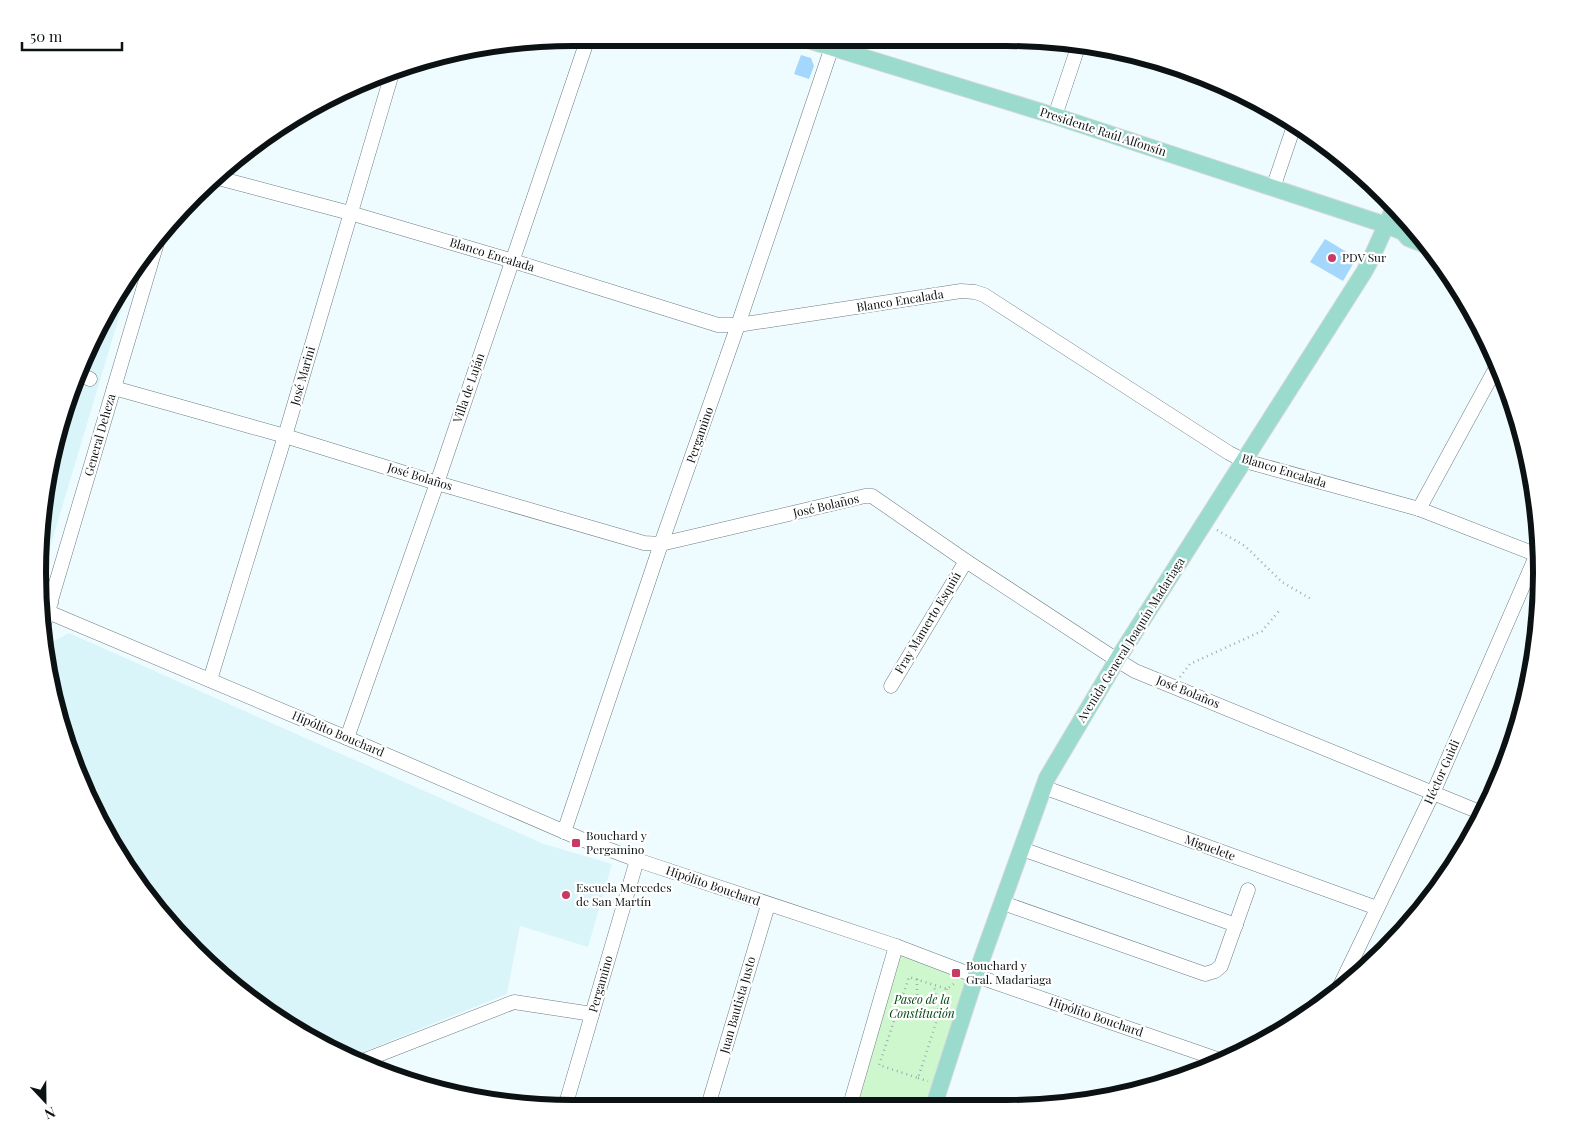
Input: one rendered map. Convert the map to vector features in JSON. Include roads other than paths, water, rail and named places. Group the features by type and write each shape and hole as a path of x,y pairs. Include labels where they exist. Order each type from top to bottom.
{"main road":[{"name":"Presidente Raúl Alfonsín","path":"843,46 1386,225 1405,229"},
{"name":"Avenida General Joaquín Madariaga","path":"935,1100 972,974 1003,903 1047,778 1117,660 1367,266 1391,214"}],"street":[{"name":"Villa de Luján","path":"347,738 437,483 585,46"},
{"name":"Pergamino","path":"564,832 833,46"},
{"path":"1055,116 1077,51"},
{"name":"José Marini","path":"210,680 285,436 390,79"},
{"path":"1273,188 1292,131"},
{"name":"Blanco Encalada","path":"223,179 350,213 513,261 718,325 738,325 961,291 975,292 984,295 1230,453 1245,460 1420,509 1532,550"},
{"name":"General Deheza","path":"47,602 154,254"},
{"path":"1420,509 1494,374"},
{"name":"José Bolaños","path":"114,388 285,436 437,483 644,543 661,544 865,496 872,496 966,561 1136,671 1476,810"},
{"name":"Fray Mamerto Esquiú","path":"891,686 966,561"},
{"name":"Héctor Guidi","path":"1344,976 1433,792 1533,566"},
{"name":"Hipólito Bouchard","path":"47,605 210,680 564,832 637,860 896,946 1213,1058"},
{"name":"Miguelete","path":"1044,788 1377,908"},
{"path":"1022,849 1236,925"},
{"name":"Pergamino","path":"567,1100 637,860"},
{"path":"1003,903 1205,974 1215,971 1221,966 1248,890"},
{"name":"Juan Bautista Justo","path":"710,1100 768,905"},
{"path":"851,1100 896,946"},
{"path":"368,1059 514,1002 592,1014"}],"place":[{"name":"PDV Sur","path":"1332,258"},
{"name":"Bouchard y Pergamino","path":"576,843"},
{"name":"Escuela Mercedes de San Martín","path":"566,895"},
{"name":"Bouchard y Gral. Madariaga","path":"956,973"}],"park label":[{"name":"Paseo de la Constitución","path":"922,1007"}]}
